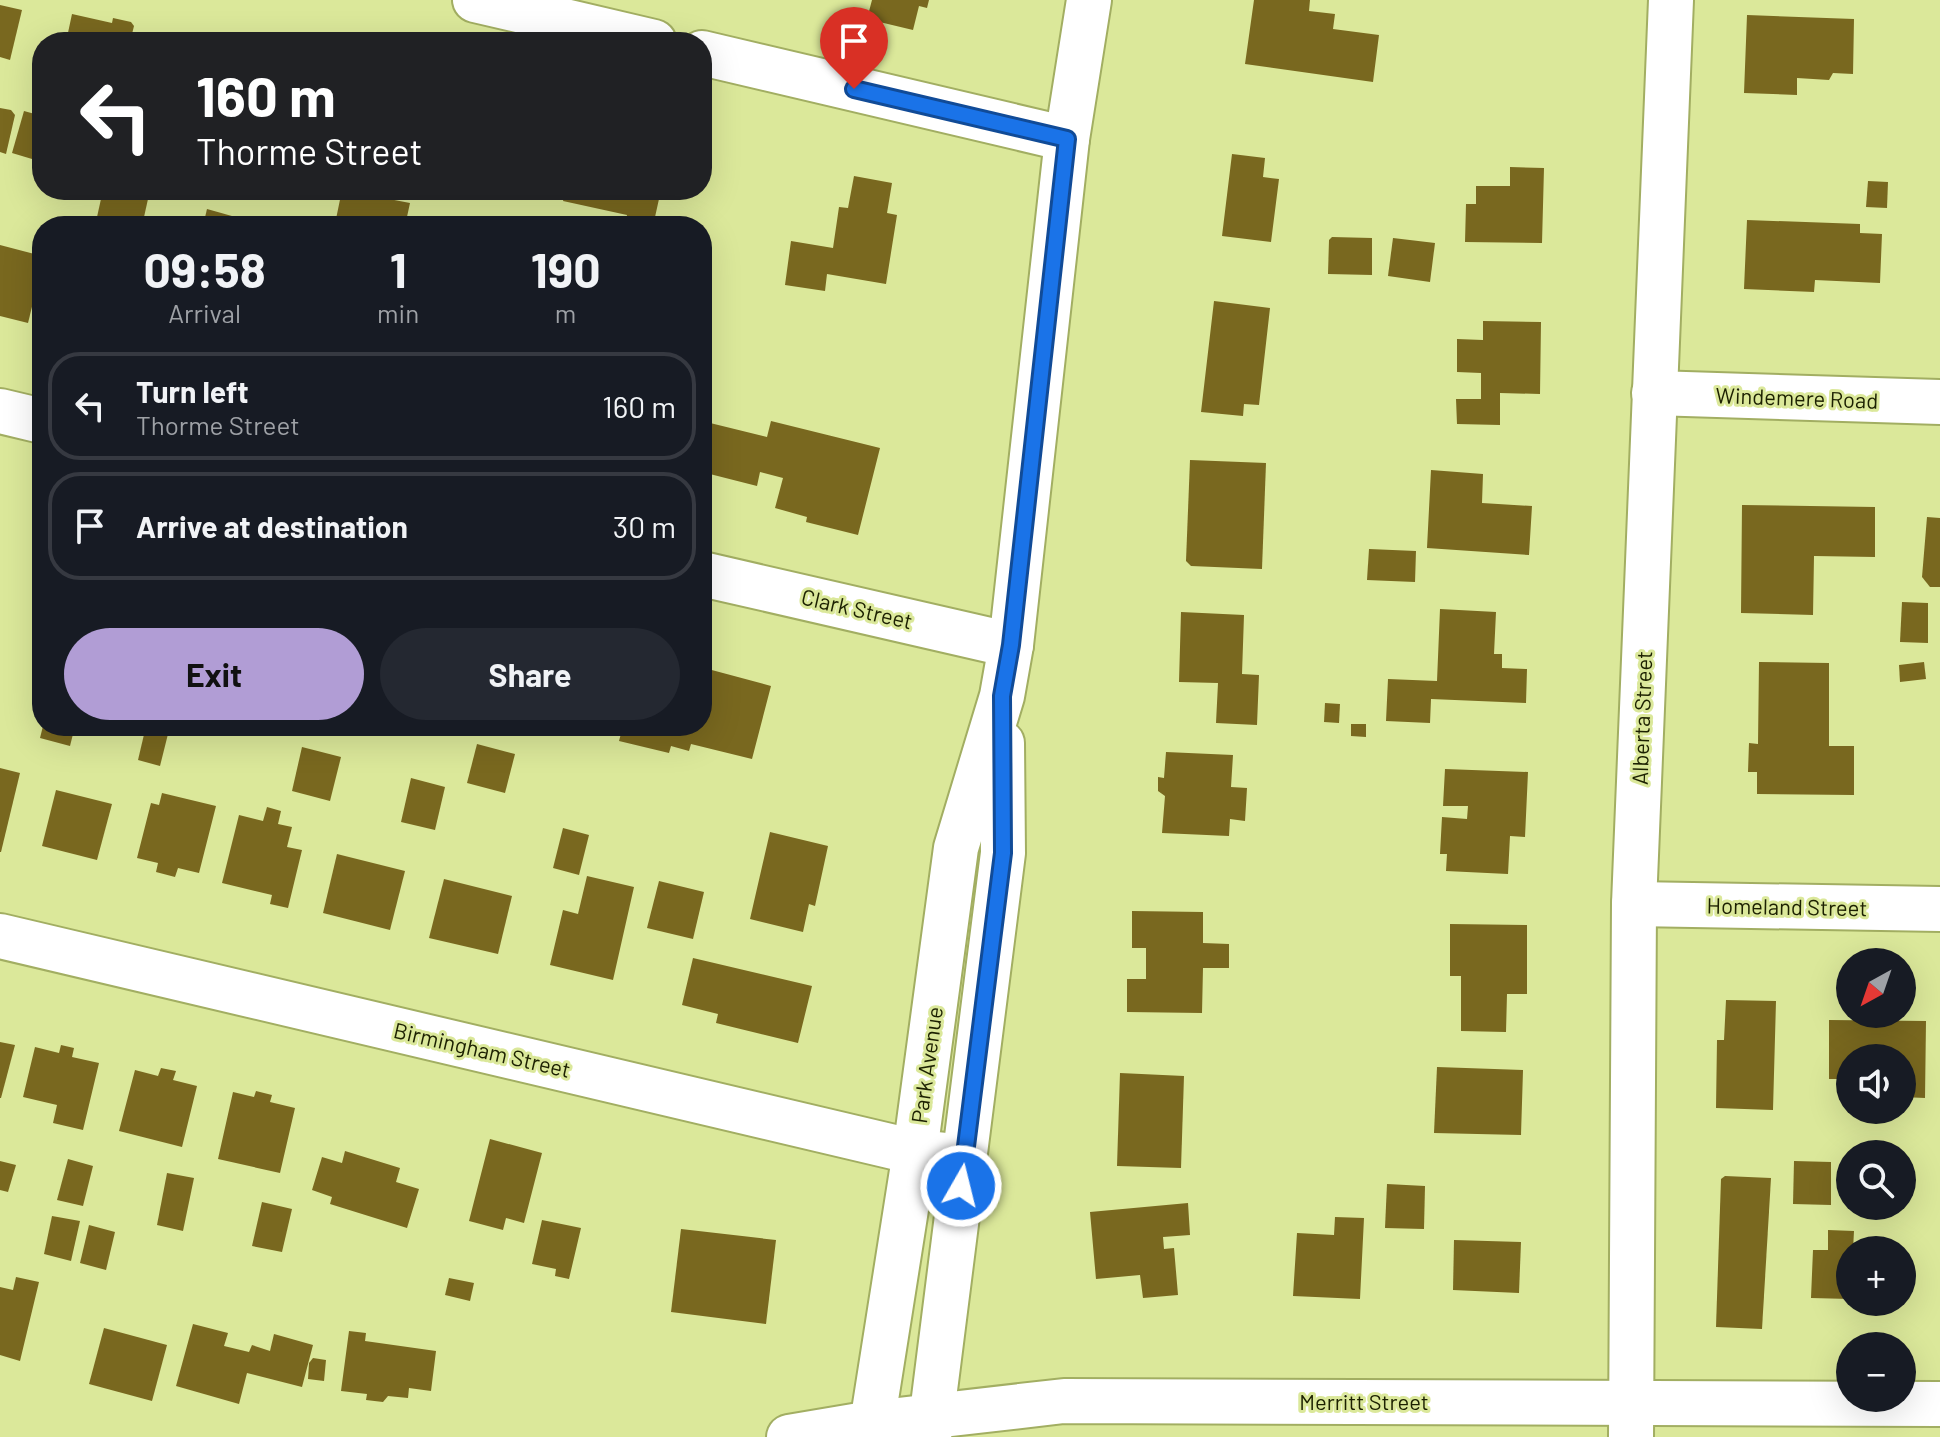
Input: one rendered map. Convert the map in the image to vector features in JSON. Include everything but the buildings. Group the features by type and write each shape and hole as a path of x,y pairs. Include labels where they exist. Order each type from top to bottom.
{"street":[{"path":"475,0 611,32"},
{"name":"Park Avenue","path":"871,1430 915,1152 956,848 1002,696 1011,645 1067,139 1089,0"},
{"name":"Alberta Street","path":"1631,1420 1634,904 1671,0"},
{"path":"712,55 1067,139"},
{"name":"Windemere Road","path":"1654,393 1940,402"},
{"path":"0,411 32,419"},
{"name":"Clark Street","path":"712,576 1011,645"},
{"name":"Park Avenue","path":"930,1427 1003,853 1002,696"},
{"name":"Homeland Street","path":"1634,904 1940,909"},
{"name":"Birmingham Street","path":"0,936 915,1152 965,1157"},
{"name":"Merritt Street","path":"789,1437 930,1427 1064,1401 1631,1420 1940,1404"}],"route":[{"path":"854,89 1067,139 1011,645 1002,696 1003,853 961,1186"}]}
